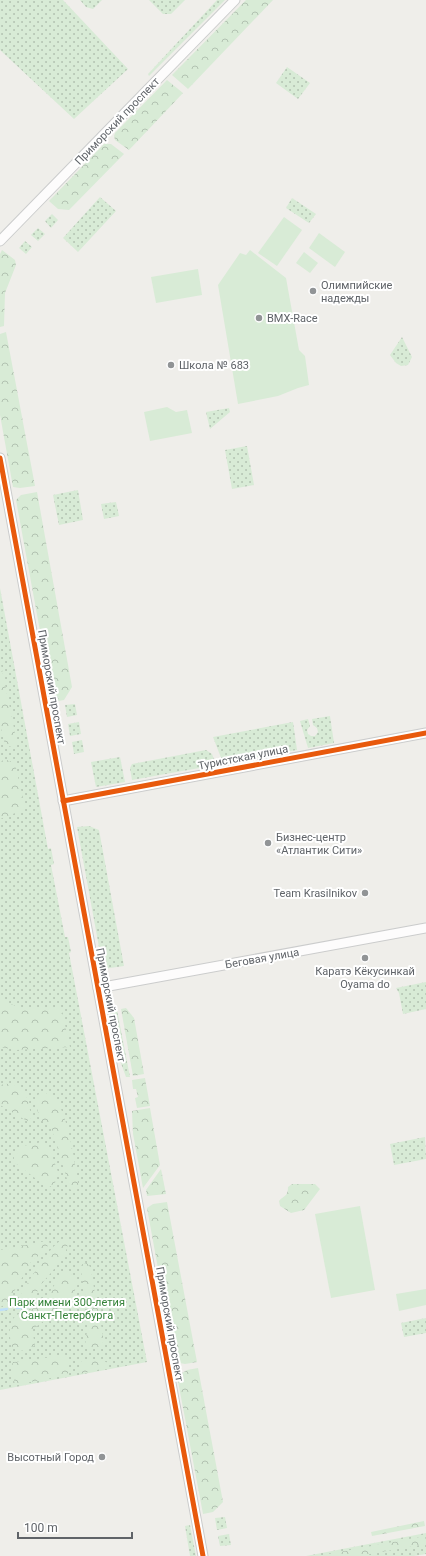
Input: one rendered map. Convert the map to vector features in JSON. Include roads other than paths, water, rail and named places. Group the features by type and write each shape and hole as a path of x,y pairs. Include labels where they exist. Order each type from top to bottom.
{"street":[{"name":"Приморский проспект","path":"0,241 235,0"},
{"name":"Приморский проспект","path":"0,458 203,1556"},
{"name":"Туристская улица","path":"63,801 426,733"},
{"name":"Беговая улица","path":"98,988 426,928"}],"waterway":[{"path":"17,1308 35,1306"},
{"path":"0,1310 7,1309"}],"place":[{"name":"Олимпийские надежды","path":"313,291"},
{"name":"BMX-Race","path":"259,318"},
{"name":"Школа № 683","path":"171,365"},
{"name":"Бизнес-центр «Атлантик Сити»","path":"268,843"},
{"name":"Team Krasilnikov","path":"365,893"},
{"name":"Каратэ Кёкусинкай Oyama do","path":"365,958"},
{"name":"Высотный Город","path":"102,1457"}],"park label":[{"name":"Парк имени 300-летия Санкт-Петербурга","path":"67,1308"}]}
